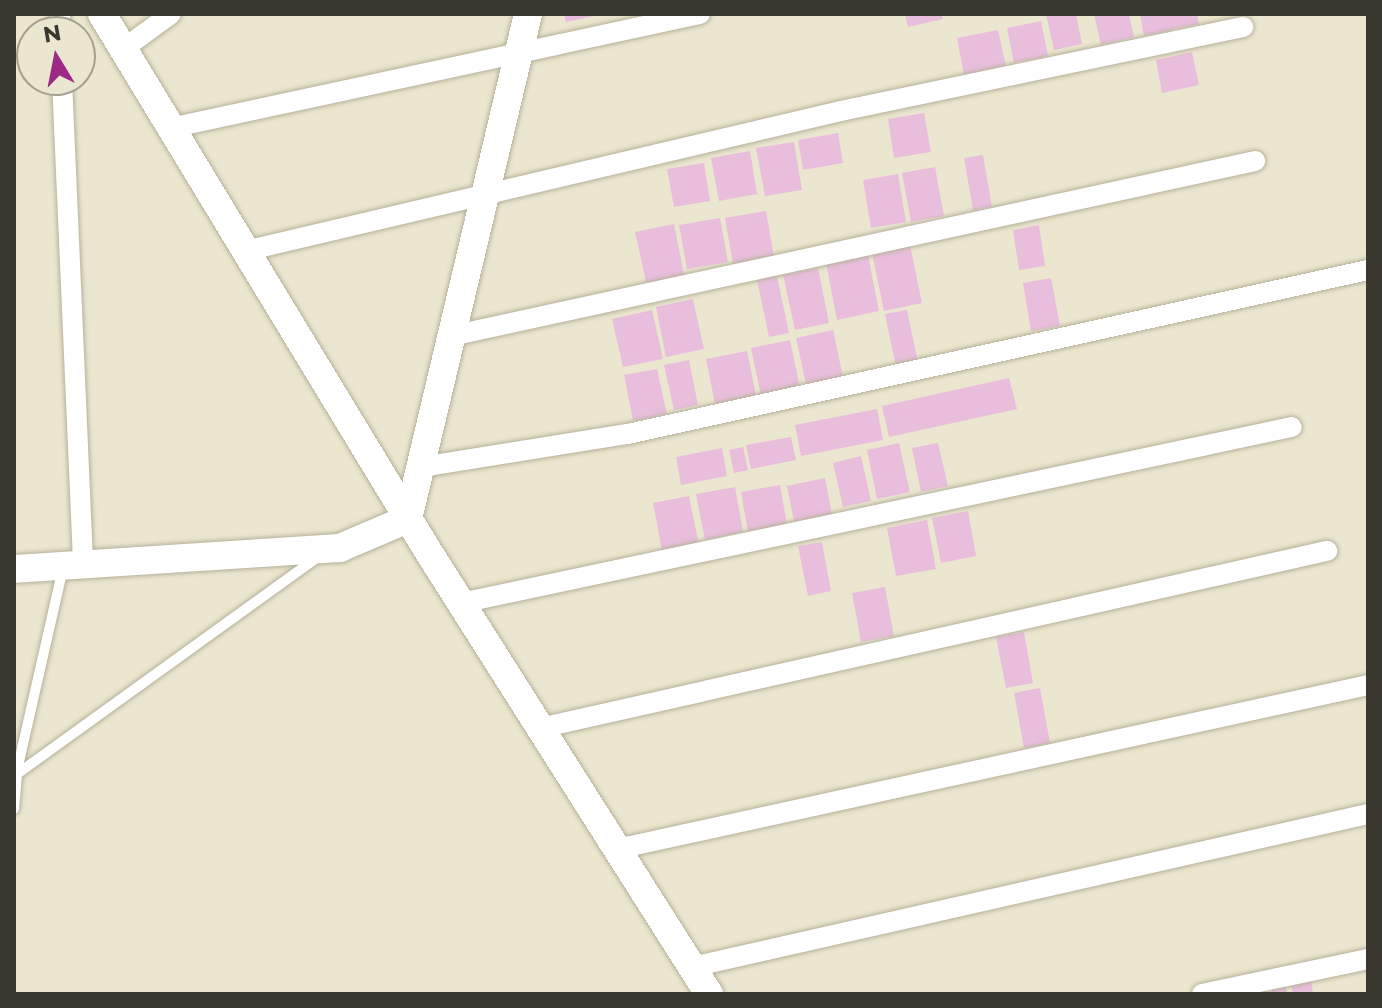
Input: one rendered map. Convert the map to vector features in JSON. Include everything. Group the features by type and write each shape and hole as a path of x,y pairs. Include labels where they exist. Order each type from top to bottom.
{"main road":[{"path":"102,14 408,519 709,994"},
{"path":"408,519 528,14"},
{"path":"14,569 331,548 408,519"}],"street":[{"path":"123,49 171,14"},
{"path":"170,128 517,57 700,14"},
{"path":"245,251 484,198 841,111 1243,27"},
{"path":"62,96 73,565"},
{"path":"451,336 1255,161"},
{"path":"421,467 628,434 1368,270"},
{"path":"461,603 1292,427"},
{"path":"540,728 1327,551"},
{"path":"617,849 1368,685"},
{"path":"692,967 1368,814"},
{"path":"1202,994 1368,959"}],"lane":[{"path":"15,775 331,548"},
{"path":"14,809 15,775 73,565"}],"building":[{"path":"564,14 598,14 598,15 566,22"},
{"path":"905,14 941,14 943,19 908,27"},
{"path":"1046,14 1076,14 1082,44 1054,50"},
{"path":"1094,14 1129,14 1134,37 1101,45"},
{"path":"1140,14 1197,14 1199,24 1144,36"},
{"path":"1041,21 1048,56 1014,63 1007,28"},
{"path":"998,30 1006,66 964,75 957,38"},
{"path":"1192,52 1199,85 1162,93 1156,60"},
{"path":"924,113 931,152 894,158 888,119"},
{"path":"838,133 843,163 803,170 798,140"},
{"path":"794,142 802,190 765,196 756,148"},
{"path":"750,151 757,194 719,201 711,158"},
{"path":"983,155 992,207 973,210 964,158"},
{"path":"704,163 710,201 674,207 667,169"},
{"path":"935,167 944,216 911,222 902,173"},
{"path":"898,174 906,222 871,228 863,180"},
{"path":"766,211 774,257 733,264 725,218"},
{"path":"720,218 728,262 687,269 679,225"},
{"path":"674,224 685,279 647,286 635,232"},
{"path":"1039,225 1045,266 1019,270 1013,230"},
{"path":"910,245 922,303 884,311 872,253"},
{"path":"868,255 879,311 837,320 826,263"},
{"path":"818,268 829,323 795,330 783,275"},
{"path":"777,276 789,333 769,337 757,280"},
{"path":"1051,278 1060,326 1031,331 1023,283"},
{"path":"693,299 704,349 666,357 656,307"},
{"path":"652,310 663,359 623,367 612,319"},
{"path":"907,310 918,362 896,367 885,314"},
{"path":"833,330 843,377 806,384 796,338"},
{"path":"790,340 800,388 761,396 751,348"},
{"path":"747,351 756,395 715,404 706,359"},
{"path":"689,360 698,405 674,410 664,365"},
{"path":"657,369 667,414 633,421 624,375"},
{"path":"1009,378 1017,409 889,437 882,406"},
{"path":"877,409 883,440 801,456 795,425"},
{"path":"791,437 796,460 751,469 746,445"},
{"path":"899,443 910,492 877,499 867,450"},
{"path":"938,443 948,486 921,492 912,448"},
{"path":"743,447 748,470 734,473 729,450"},
{"path":"722,448 727,476 681,485 676,457"},
{"path":"861,456 871,501 843,507 833,463"},
{"path":"825,478 832,515 794,522 787,486"},
{"path":"780,485 787,525 748,532 741,492"},
{"path":"735,487 743,532 705,540 696,494"},
{"path":"689,496 699,545 662,551 653,503"},
{"path":"968,511 976,556 941,563 932,518"},
{"path":"927,520 936,569 896,576 887,528"},
{"path":"822,542 831,591 808,596 798,546"},
{"path":"885,587 894,636 861,642 852,593"},
{"path":"1024,632 1033,683 1006,688 996,637"},
{"path":"1040,688 1050,743 1024,748 1014,693"},
{"path":"1311,978 1313,994 1293,994 1291,982"},
{"path":"1286,986 1287,994 1272,994 1271,989"}]}
